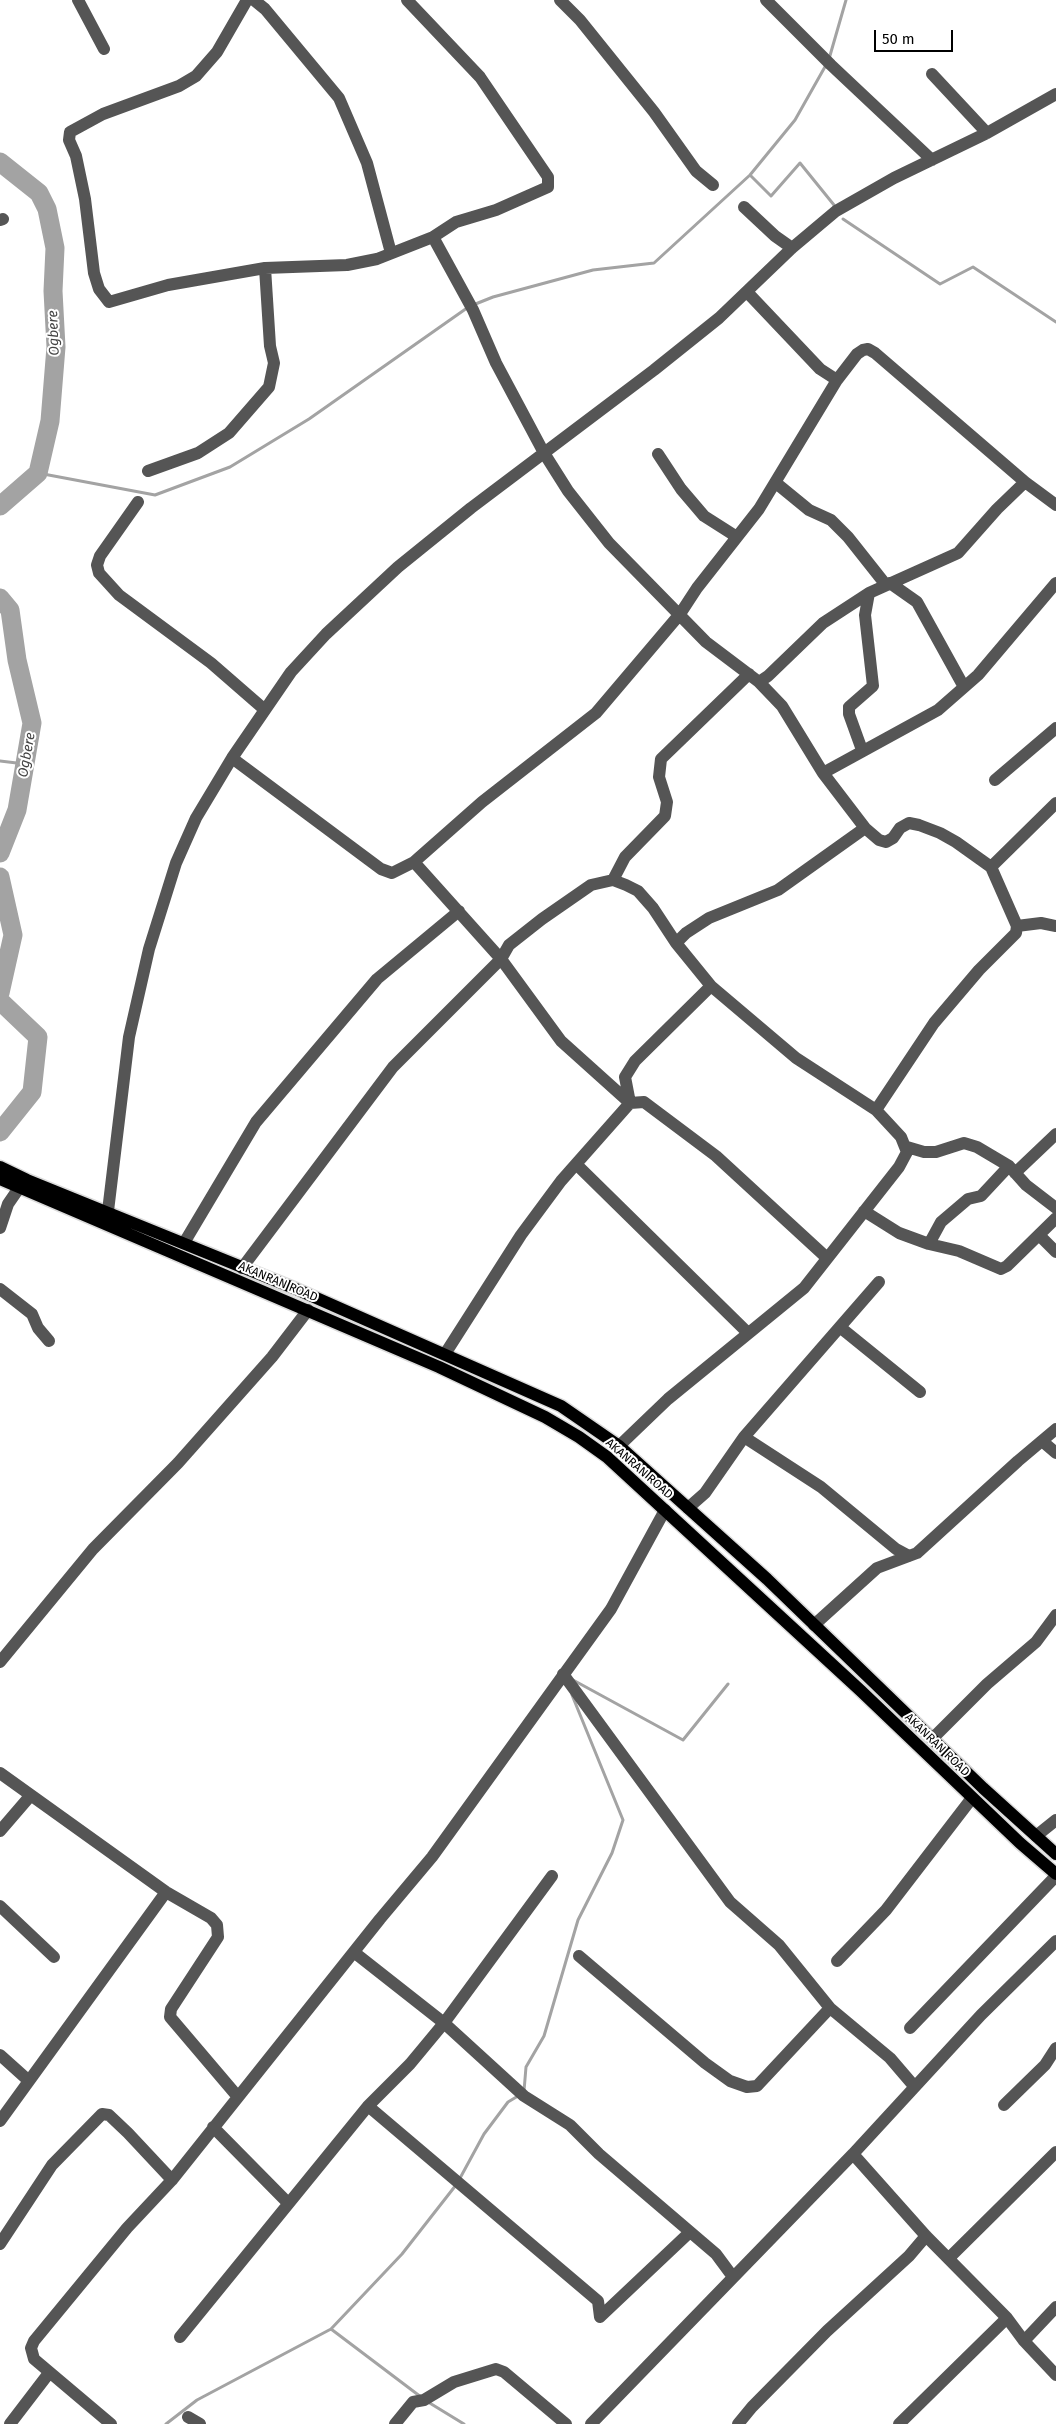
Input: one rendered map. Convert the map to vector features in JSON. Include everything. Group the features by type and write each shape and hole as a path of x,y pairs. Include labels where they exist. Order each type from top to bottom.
{"main road":[{"name":"AKANRAN ROAD","path":"0,1166 27,1180 108,1211 296,1289 561,1406 619,1446 714,1531 1056,1854"},
{"name":"AKANRAN ROAD","path":"0,1179 308,1310 545,1417 607,1457 861,1691 972,1798 1056,1875"},
{"path":"700,1543 714,1531"}],"street":[{"path":"78,0 104,49"},
{"path":"247,0 217,52 196,76 179,86 81,124 70,132 69,140 76,156 85,199 94,273 99,289 109,302 168,284 265,268 348,265 377,259 433,237 456,222 496,210 548,187 548,177 480,77 407,0"},
{"path":"254,0 265,9 339,98 368,163 391,253"},
{"path":"265,9 276,0"},
{"path":"560,0 580,20 648,104 696,171 713,185"},
{"path":"766,0 828,62 932,160"},
{"path":"932,74 987,133"},
{"path":"108,1211 128,1037 149,949 176,863 196,818 232,758 291,672 333,627 398,567 719,318 792,248 836,211 987,133 1056,94"},
{"path":"744,207 775,236 792,248"},
{"path":"433,237 471,306 496,363 544,453 568,491 609,543 706,642 760,682 782,706 823,773 865,828 879,840 886,842 893,838 900,828 908,823 919,825 956,842 991,867 1017,926 1016,933 979,970 934,1023 876,1110"},
{"path":"148,471 198,453 229,434 269,387 274,363 270,346 265,268"},
{"path":"747,292 820,369 837,380"},
{"path":"232,758 381,869 392,873 414,862 482,802 596,712 680,614 697,588 760,509 837,380 857,354 868,349 876,352 1025,482 1056,505"},
{"path":"658,454 681,489 704,516 737,537"},
{"path":"760,682 823,623 869,593 958,553 997,509 1025,482"},
{"path":"776,483 809,510 831,520 888,584 906,593 916,602 964,687"},
{"path":"138,502 100,556 96,565 99,573 119,595 211,663 265,710"},
{"path":"906,593 908,575"},
{"path":"823,773 938,710 1001,650 1056,584"},
{"path":"862,750 849,714 850,707 873,686 865,615 869,593"},
{"path":"613,880 625,857 665,816 667,802 659,777 661,759 749,674"},
{"path":"994,780 1056,728"},
{"path":"991,867 1056,803"},
{"path":"676,943 686,933 709,918 778,890 865,828"},
{"path":"414,862 501,959 561,1041 630,1103"},
{"path":"242,1268 393,1067 501,959 509,945 542,918 591,885 613,880 638,891 653,908 676,943 711,986 796,1058 876,1110 901,1137 907,1147 907,1152 899,1167 804,1288 668,1399 619,1446"},
{"path":"184,1243 256,1122 377,980 459,910"},
{"path":"1017,926 1041,923 1056,926"},
{"path":"630,1103 625,1077 635,1061 711,986"},
{"path":"445,1354 521,1235 576,1164 630,1103 644,1102 716,1156 827,1258"},
{"path":"929,1244 941,1222 968,1199 981,1196 1056,1134"},
{"path":"907,1147 924,1152 936,1152 964,1142 977,1147 1012,1170 1026,1185 1056,1208"},
{"path":"576,1164 748,1333"},
{"path":"0,1228 8,1204 19,1188"},
{"path":"864,1211 899,1233 929,1244 959,1251 1001,1269 1007,1266 1056,1218"},
{"path":"1039,1235 1056,1252"},
{"path":"688,1508 705,1493 744,1437 841,1328 879,1282"},
{"path":"0,1289 32,1314 38,1328 49,1340"},
{"path":"0,1662 93,1549 178,1463 272,1357 308,1310"},
{"path":"841,1328 920,1392"},
{"path":"814,1625 877,1568 916,1554 926,1546 1018,1460 1056,1429"},
{"path":"744,1437 821,1487 896,1549 908,1556"},
{"path":"1042,1441 1056,1453"},
{"path":"110,2424 34,2359 31,2348 34,2340 127,2228 172,2180 438,1850 611,1609 664,1510"},
{"path":"933,1738 987,1684 1036,1642 1056,1615"},
{"path":"563,1674 730,1902 779,1946 830,2008 890,2058 914,2086"},
{"path":"0,1773 166,1892 211,1918 217,1925 218,1936 171,2009 170,2018 238,2097"},
{"path":"0,1831 31,1795"},
{"path":"837,1961 886,1910 972,1798"},
{"path":"1036,1836 1056,1820"},
{"path":"910,2028 1056,1875"},
{"path":"180,2337 368,2106 410,2064 444,2023 552,1876"},
{"path":"0,2121 166,1892"},
{"path":"0,1906 54,1957"},
{"path":"591,2424 853,2154 981,2015 1056,1941"},
{"path":"355,1953 444,2023 524,2096 570,2126 599,2154 716,2254 733,2276"},
{"path":"579,1956 705,2063 730,2081 747,2087 757,2086 830,2008"},
{"path":"1004,2105 1045,2066 1056,2048"},
{"path":"0,2055 29,2081"},
{"path":"368,2106 598,2301 600,2317 690,2232"},
{"path":"0,2244 52,2165 102,2114 108,2115 128,2133 172,2180"},
{"path":"213,2127 288,2203"},
{"path":"949,2258 1056,2152"},
{"path":"853,2154 926,2236 1007,2318 1024,2341 1056,2375"},
{"path":"738,2424 797,2361 909,2256 926,2236"},
{"path":"1024,2341 1056,2308"},
{"path":"899,2424 1007,2318"},
{"path":"395,2424 413,2402 424,2400 454,2382 496,2369 504,2372 566,2424"},
{"path":"10,2424 49,2373"},
{"path":"188,2417 200,2424"}],"waterway":[{"path":"829,59 846,0"},
{"path":"473,305 493,297 593,270 654,263 750,175 795,120 826,65"},
{"name":"Ogbere","path":"0,162 39,193 47,209 55,248 53,291 56,347 50,421 38,473 0,506"},
{"path":"750,175 771,196 800,163 834,205"},
{"path":"843,219 940,284 973,267 1056,322"},
{"path":"38,473 155,495 230,467 309,419 467,308"},
{"name":"Ogbere","path":"0,598 10,610 17,660 32,723 17,810 0,853"},
{"path":"0,761 25,764"},
{"name":"Ogbere","path":"0,877 13,935 0,993"},
{"name":"Ogbere","path":"0,1001 38,1037 32,1092 0,1132"},
{"path":"573,1680 683,1740 728,1684"},
{"path":"524,2091 526,2067 544,2036 578,1920 612,1853 623,1820 572,1695"},
{"path":"459,2180 484,2134 508,2102 518,2096"},
{"path":"166,2424 197,2400 331,2329 402,2254 456,2185"},
{"path":"331,2329 421,2397"},
{"path":"428,2402 464,2424"}]}
